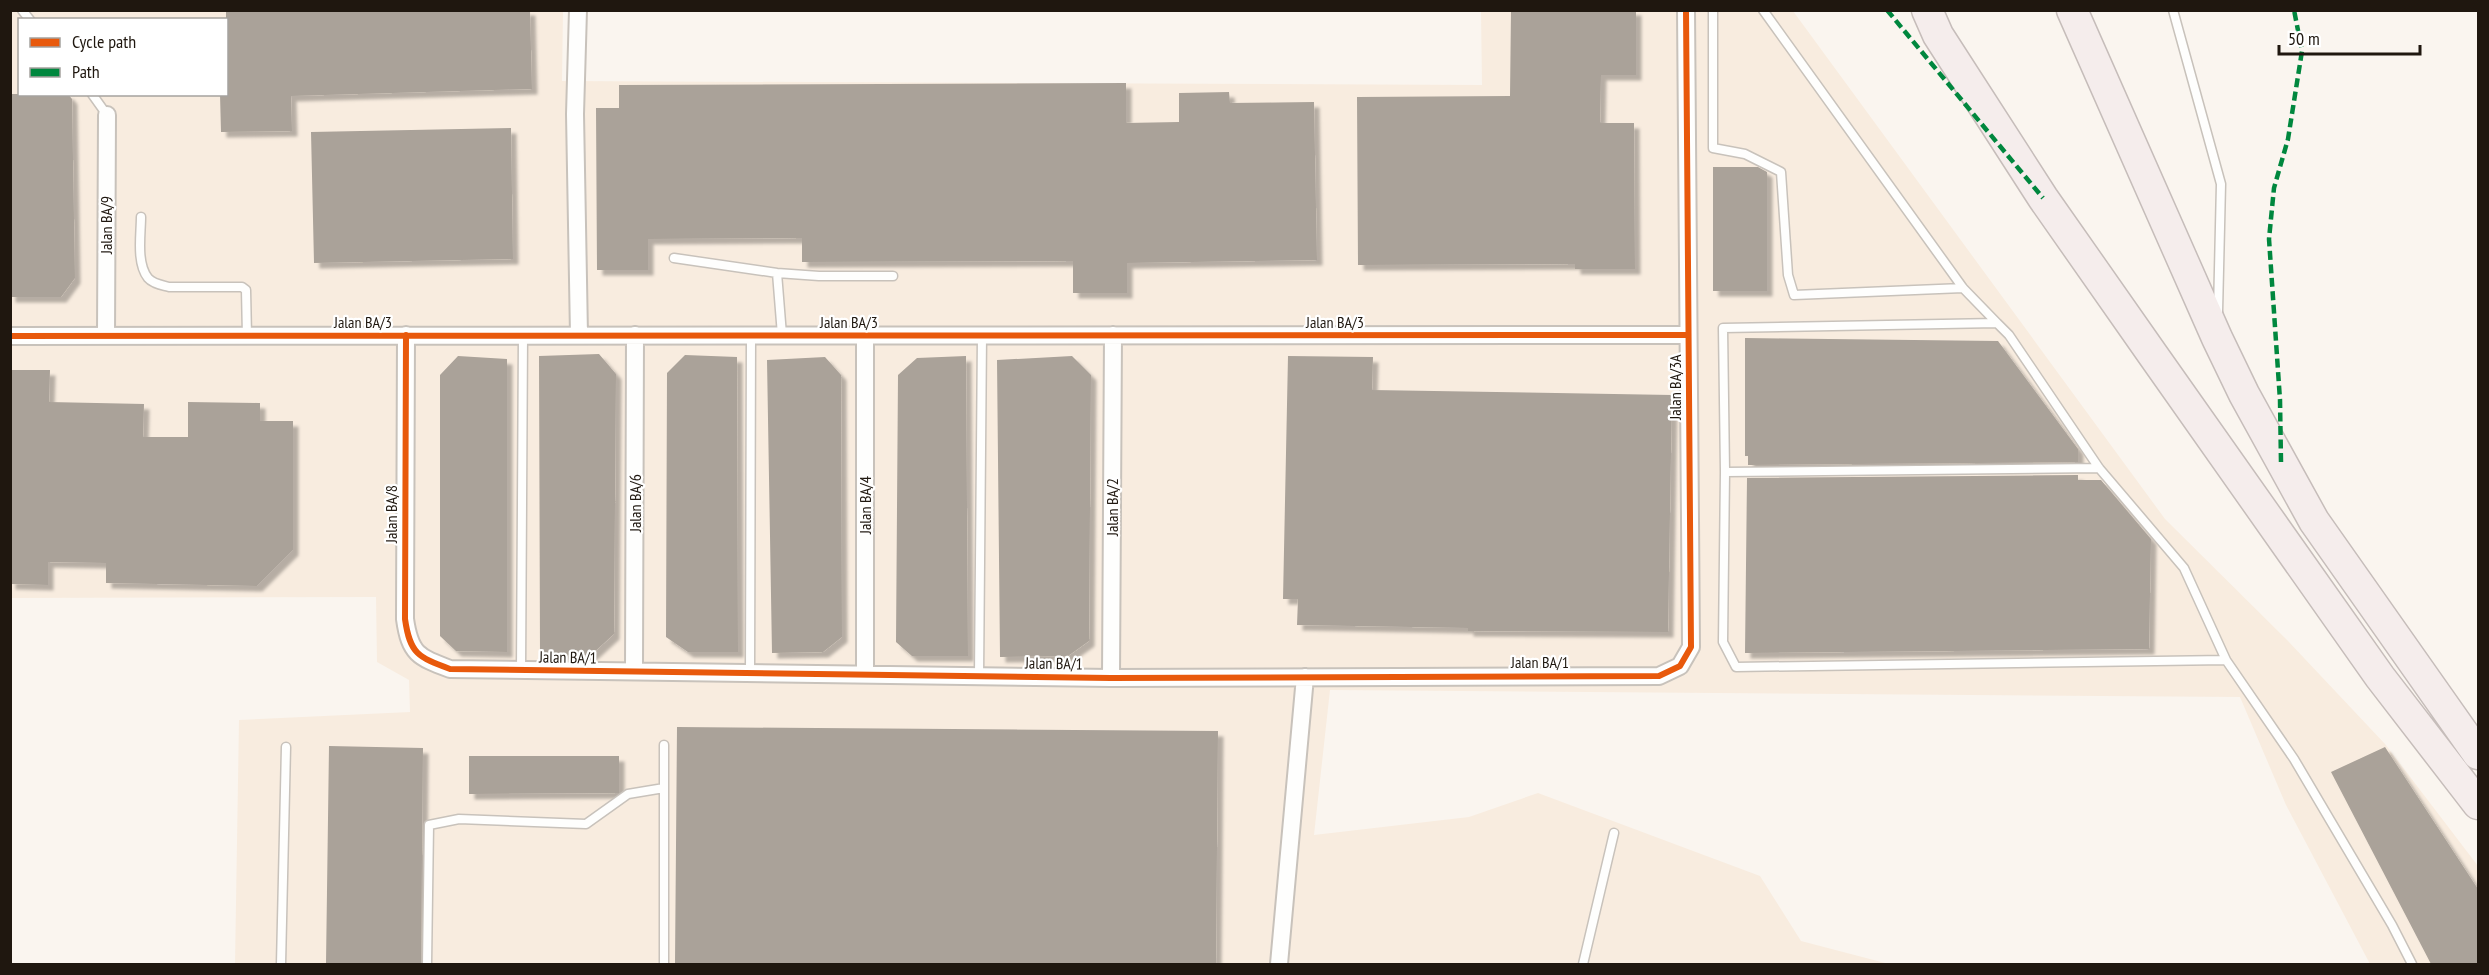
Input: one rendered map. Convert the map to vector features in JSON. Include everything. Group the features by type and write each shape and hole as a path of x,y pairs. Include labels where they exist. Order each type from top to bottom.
{"highway":[{"path":"1927,10 1938,35 2049,207 2380,677 2478,804"},
{"path":"2072,10 2244,394 2314,521 2478,754"}],"street":[{"path":"579,10 575,114 579,335"},
{"name":"Jalan BA/3A","path":"1659,676 1680,666 1691,647 1686,10"},
{"name":"Jalan BA/9","path":"106,336 107,115"},
{"name":"Jalan BA/8","path":"406,335 405,619 408,642 425,660 450,669"},
{"name":"Jalan BA/6","path":"634,671 635,335"},
{"name":"Jalan BA/4","path":"865,335 865,674"},
{"name":"Jalan BA/2","path":"1111,678 1113,335"},
{"name":"Jalan BA/3","path":"10,336 1688,335"},
{"name":"Jalan BA/1","path":"450,669 1111,678 1659,676"},
{"path":"1280,964 1305,677"}],"lane":[{"path":"1713,10 1713,148 1745,154 1781,172 1788,275 1794,295 1963,288"},
{"path":"1763,10 1963,288 2009,335 2099,468 2184,568 2226,660 2294,759 2392,925 2412,964"},
{"path":"2173,10 2221,184 2217,338"},
{"path":"93,96 107,115"},
{"path":"141,217 141,259 148,278 158,285 169,287 242,287 246,290 247,336"},
{"path":"674,258 777,273 819,276 893,276"},
{"path":"777,273 782,335"},
{"path":"1997,323 1723,328 1725,472 1723,642 1736,667 2226,660"},
{"path":"521,670 523,335"},
{"path":"750,673 751,335"},
{"path":"979,676 982,335"},
{"path":"1725,472 2099,468"},
{"path":"664,745 664,964"},
{"path":"281,964 286,747"},
{"path":"427,964 429,825 459,819 586,824 628,794 664,788"},
{"path":"1583,964 1614,833"}],"shaded area":[{"path":"10,11 563,11 562,81 1482,85 1481,11 1793,11 2165,519 2288,641 2385,744 2478,866 2478,964 2370,964 2286,805 2240,697 1330,690 1314,835 1469,817 1538,793 1760,876 1801,941 1889,964 235,964 239,720 410,712 409,680 377,662 376,597 11,598"}],"building":[{"path":"226,10 530,10 532,89 291,96 292,131 221,132 220,96 228,96 228,18 226,18"},
{"path":"1511,10 1636,10 1636,75 1601,75 1600,123 1634,123 1635,269 1575,269 1575,264 1358,265 1357,97 1510,96"},
{"path":"1126,83 1126,123 1179,122 1179,93 1229,92 1230,103 1314,102 1317,260 1127,263 1127,293 1073,293 1073,261 802,262 802,238 648,239 648,270 597,270 596,108 619,108 619,85"},
{"path":"10,94 70,96 72,99 75,278 61,297 10,297"},
{"path":"511,128 513,259 314,263 311,132"},
{"path":"1713,167 1758,167 1767,172 1767,291 1713,291"},
{"path":"1745,338 1998,341 2078,449 2078,462 1748,465 1748,456 1745,456"},
{"path":"599,354 616,374 614,634 591,655 540,656 539,356"},
{"path":"685,355 737,357 738,652 688,652 666,637 667,373"},
{"path":"458,356 507,359 507,652 456,651 440,636 440,375"},
{"path":"966,356 968,656 912,656 896,642 898,375 917,358"},
{"path":"1072,356 1091,375 1089,641 1068,656 1000,657 997,360"},
{"path":"1288,356 1373,357 1372,390 1672,395 1668,632 1468,631 1468,628 1297,625 1298,599 1283,599"},
{"path":"825,357 841,375 842,637 823,652 772,653 767,360"},
{"path":"10,370 50,370 49,402 144,404 143,437 188,437 188,402 260,403 260,421 293,421 293,550 257,586 106,583 106,563 48,562 48,585 10,584"},
{"path":"2078,475 2078,480 2101,480 2151,539 2149,649 1745,653 1747,478"},
{"path":"677,727 1218,731 1216,964 675,964"},
{"path":"329,746 423,748 421,964 326,964"},
{"path":"2385,747 2478,889 2478,964 2431,964 2331,772"},
{"path":"469,756 619,756 619,793 469,794"}],"marked path":[{"path":"1887,10 2043,198"},
{"path":"2281,462 2280,400 2269,239 2274,188 2288,139 2302,51 2294,10"}],"cycle path":[{"path":"406,335 405,619 410,640 417,653 450,669 1111,678 1659,676 1680,666 1691,647 1686,10"},
{"path":"10,336 1688,335"}]}
